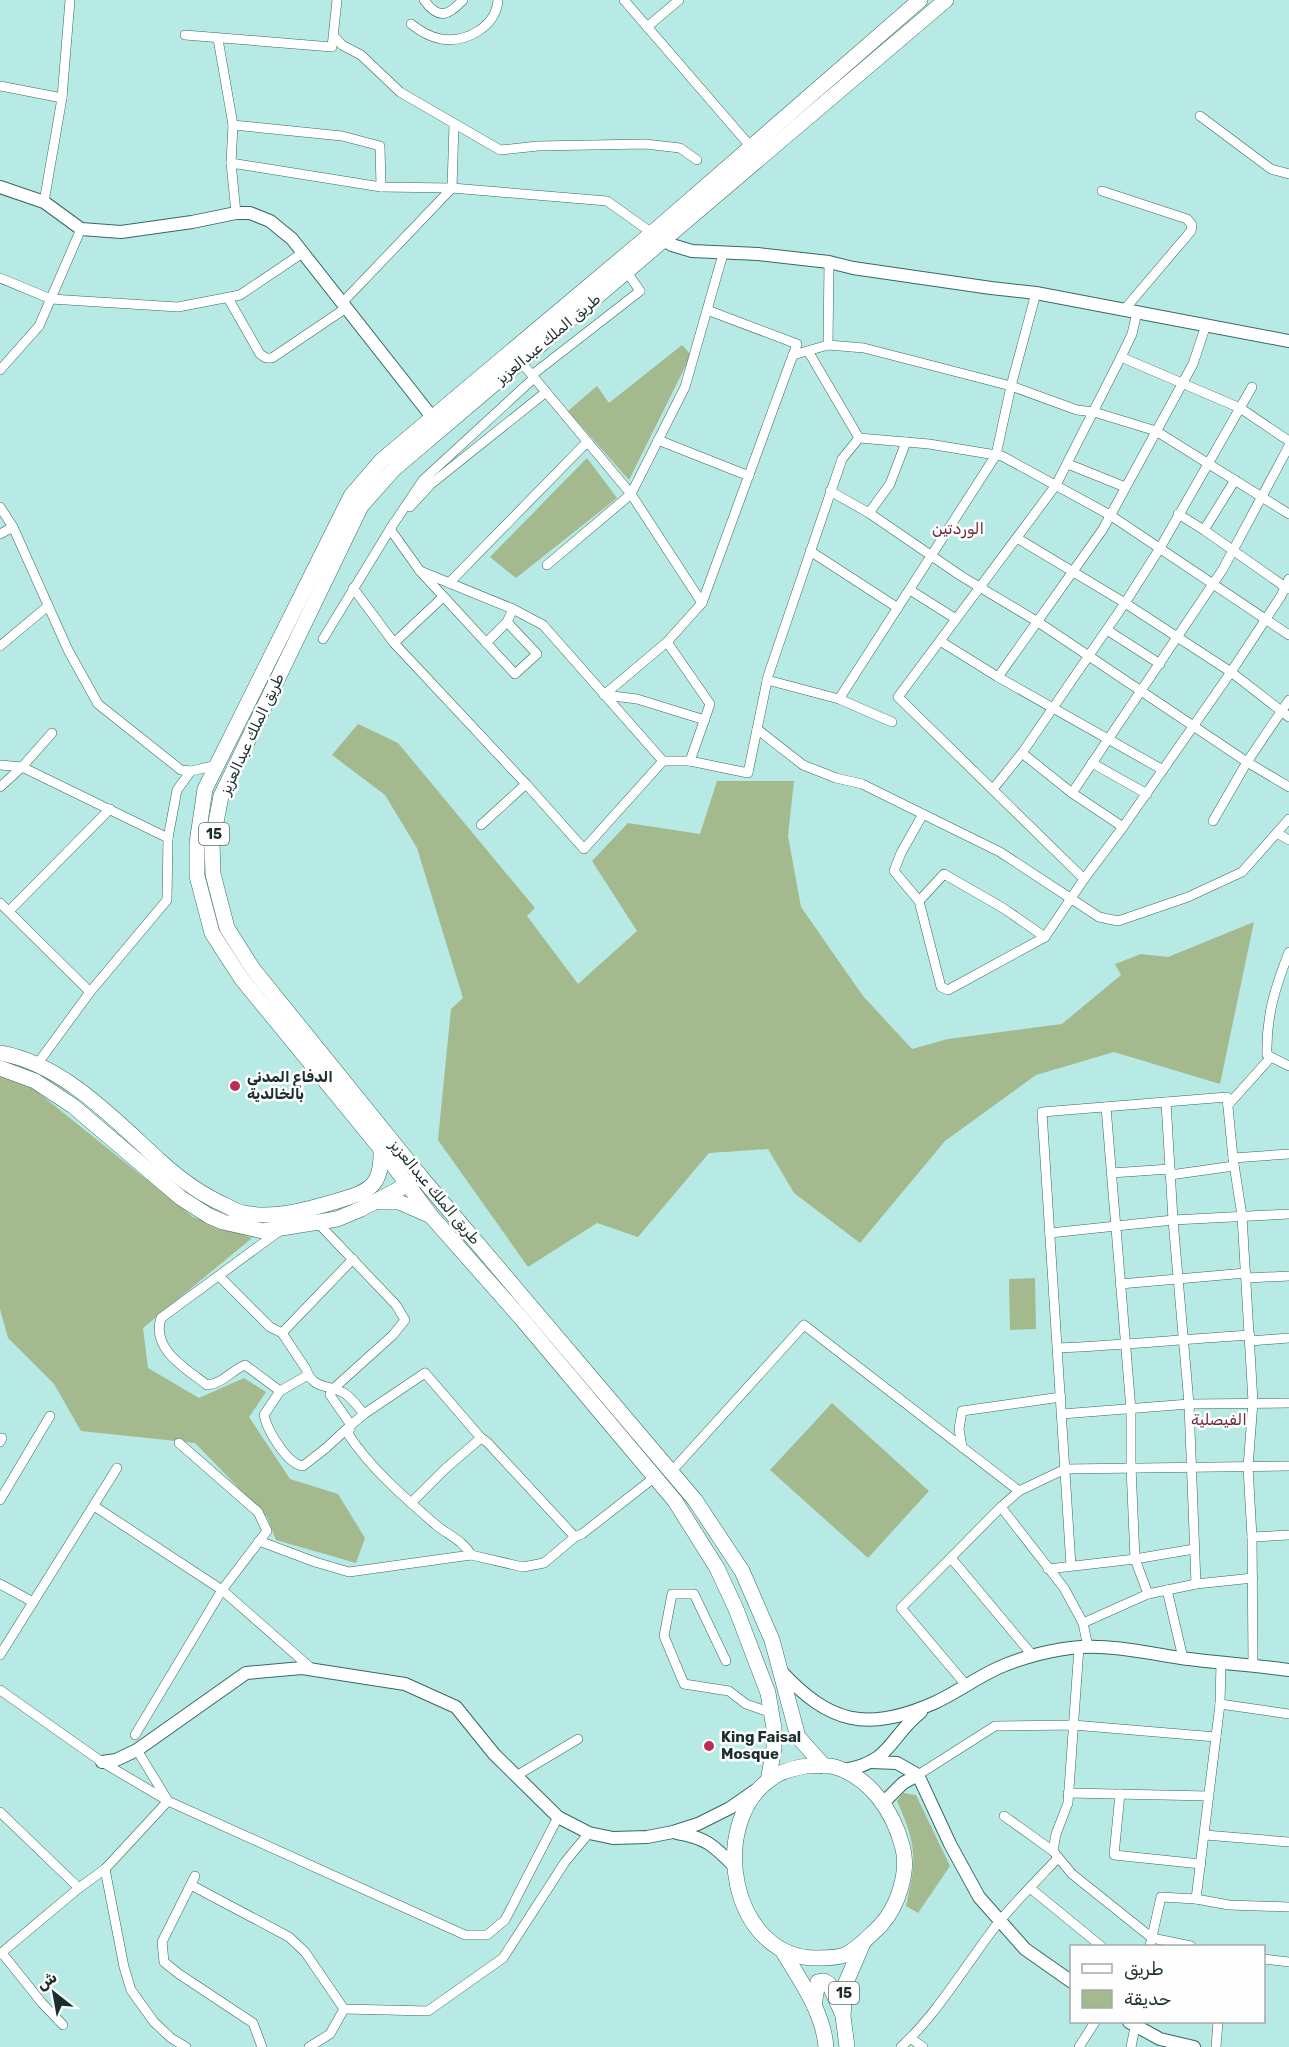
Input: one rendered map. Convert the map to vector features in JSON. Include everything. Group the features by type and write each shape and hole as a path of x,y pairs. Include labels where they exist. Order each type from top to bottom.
{"main road":[{"name":"طريق الملك عبدالعزيز","path":"824,1766 798,1737 772,1640 742,1571 695,1500 410,1175 253,969 227,928 213,874 212,843 221,796 361,506 394,469 627,272 658,237 751,147 920,0"},
{"name":"طريق الملك عبدالعزيز","path":"763,1785 774,1748 774,1728 768,1693 754,1651 717,1568 675,1502 655,1477 521,1318 431,1216 410,1175 381,1149 241,978 212,933 197,876 197,843 205,789 351,496 382,460 946,0"},
{"path":"0,1053 19,1056 38,1063 96,1103 198,1193 242,1213 269,1215 305,1211 351,1197 369,1197 399,1202 431,1216"},
{"path":"0,1068 35,1081 73,1106 181,1198 223,1222 263,1231 337,1219 369,1197 410,1175"},
{"path":"369,1197 381,1173 381,1149"},
{"path":"824,1766 844,1770 867,1784 883,1803 903,1847 904,1870 898,1893 886,1920 863,1942 844,1955 807,1959 782,1950 761,1933 744,1910 735,1878 735,1844 743,1815 763,1785 773,1777 797,1767 824,1766"},
{"name":"15","path":"847,2044 843,2016 845,1985 863,1942"},
{"name":"15","path":"782,1950 814,2005 826,2047"},
{"path":"814,2005 816,1986 818,1982 825,1981 829,1984 843,2016"}],"street":[{"path":"44,202 62,98 70,0"},
{"path":"185,35 332,47 337,0"},
{"path":"424,0 443,14 450,13 463,0"},
{"path":"411,24 420,31 439,39 461,38 471,35 489,22 495,13 498,0"},
{"path":"624,0 751,147"},
{"path":"647,27 679,0"},
{"path":"334,36 342,45 361,55 400,92 454,124 466,128 500,150 538,146 645,144 681,148 697,160"},
{"path":"218,39 233,125 231,163 236,213"},
{"path":"0,87 62,98"},
{"path":"1200,116 1271,169 1289,174"},
{"path":"228,298 260,354 266,358 272,358 344,305 453,188 454,124"},
{"path":"233,125 342,136 380,146 381,187"},
{"path":"231,163 381,187 453,188 607,201 658,237 692,251 758,254 829,262 853,268 1036,293 1289,341"},
{"path":"0,187 44,202 81,229 121,232 236,213 250,213 270,221 292,239 432,417"},
{"path":"1084,879 898,697 1056,486 1132,334 1130,311 1191,231 1192,225 1187,219 1102,191"},
{"path":"0,369 39,326 81,229"},
{"path":"0,278 51,299 178,307 240,295 302,254"},
{"path":"547,565 631,494 685,387 723,254"},
{"path":"828,345 829,262"},
{"path":"322,639 423,480 533,377 640,291 627,272"},
{"path":"839,699 996,455 1011,386 1036,293"},
{"path":"604,695 667,642 702,603 797,344 707,310"},
{"path":"998,677 1074,571 1110,515 1193,364 1206,325"},
{"path":"793,355 828,345 864,348 1011,386 1077,410 1094,412 1155,431 1289,513"},
{"path":"808,351 859,438"},
{"path":"1121,357 1240,408 1289,441"},
{"path":"521,362 631,494 702,603"},
{"path":"993,789 1022,753 1125,603 1160,548 1252,387"},
{"path":"390,529 431,484 546,392"},
{"path":"859,438 906,442 1002,456 1110,515 1289,635"},
{"path":"420,571 513,609 543,625 663,760 690,761 748,773 767,680 842,459 859,438"},
{"path":"658,440 749,476"},
{"path":"449,583 587,442"},
{"path":"869,513 890,484 906,442"},
{"path":"1072,793 1213,584 1289,446"},
{"path":"1068,464 1125,487"},
{"path":"1204,530 1235,480"},
{"path":"830,491 869,513 980,588 1038,622 1247,762 1289,787"},
{"path":"0,507 13,527 68,650 98,704 181,770 192,771 217,765"},
{"path":"923,814 901,853 894,871 919,901 941,987 948,990 1045,937 1194,726 1288,585 1178,514"},
{"path":"0,534 13,527"},
{"path":"390,529 420,571 515,674 537,654 507,622"},
{"path":"1017,538 1178,637 1231,672 1285,714"},
{"path":"810,551 898,608"},
{"path":"353,588 394,643 584,849 663,760"},
{"path":"910,590 956,620"},
{"path":"394,643 443,597"},
{"path":"0,646 48,606"},
{"path":"486,643 507,622 513,609"},
{"path":"1107,630 1160,664"},
{"path":"940,641 998,677 1163,770"},
{"path":"667,642 710,704 690,761"},
{"path":"767,680 839,699 892,722"},
{"path":"604,695 637,699 705,720"},
{"path":"1213,821 1247,762 1285,714 1289,699"},
{"path":"757,729 804,765 836,778 862,784 1000,852 1099,917 1118,921 1188,897 1242,872 1289,819"},
{"path":"0,787 22,767 52,733"},
{"path":"1022,753 1072,793 1124,827"},
{"path":"1092,764 1147,794"},
{"path":"0,765 22,767 168,838"},
{"path":"38,1063 90,992 167,900 168,838 177,789 192,771"},
{"path":"481,825 526,784"},
{"path":"9,911 110,809"},
{"path":"1277,833 1289,840"},
{"path":"919,901 944,874 1003,908 1045,937"},
{"path":"0,903 90,992"},
{"path":"1289,952 1274,991 1266,1030 1267,1055 1289,1066"},
{"path":"1228,1105 1271,1058"},
{"path":"1071,1566 1042,1112 1227,1097 1233,1162 1242,1216 1253,1402 1248,1467 1252,1537 1253,1665"},
{"path":"1166,1102 1173,1220 1189,1404 1196,1584"},
{"path":"1106,1107 1131,1410 1135,1559 1148,1594"},
{"path":"1111,1173 1170,1172 1289,1154"},
{"path":"1050,1233 1173,1220 1289,1214"},
{"path":"317,1222 396,1305 405,1320 393,1335 333,1389 330,1395 351,1425"},
{"path":"280,1391 245,1365 234,1370 218,1383 207,1385 180,1364 161,1344 158,1330 162,1318 282,1228"},
{"path":"282,1333 353,1259"},
{"path":"1120,1284 1178,1278 1289,1275"},
{"path":"219,1276 270,1326 282,1333 306,1368 308,1375 319,1386 346,1393 364,1414"},
{"path":"671,1472 804,1325 1019,1491"},
{"path":"1058,1348 1184,1339 1289,1338"},
{"path":"308,1375 280,1391 264,1415 266,1427 287,1456 297,1465 303,1466 313,1459 364,1414 425,1372 481,1438 575,1537"},
{"path":"962,1447 960,1429 962,1411 1061,1396"},
{"path":"1062,1414 1189,1404 1289,1403"},
{"path":"0,1500 50,1416"},
{"path":"351,1425 348,1434 361,1453 438,1527 467,1547 471,1555"},
{"path":"411,1503 481,1438"},
{"path":"135,1735 222,1590 267,1531 258,1512 179,1443"},
{"path":"966,1686 901,1608 1019,1491 1065,1469 1289,1466"},
{"path":"0,1655 117,1468"},
{"path":"259,1541 315,1563 349,1572 471,1555 523,1567 544,1563 655,1477"},
{"path":"93,1506 222,1590 312,1669"},
{"path":"901,2047 1055,1855 1056,1834 1068,1803 1073,1725 1083,1647 1083,1623 1064,1588 1001,1507"},
{"path":"1252,1537 1289,1535"},
{"path":"1048,1569 1135,1559 1194,1549"},
{"path":"951,1557 1033,1656"},
{"path":"1083,1623 1148,1594 1196,1584 1252,1578"},
{"path":"0,1584 33,1602"},
{"path":"1167,1590 1183,1658"},
{"path":"726,1662 694,1594 672,1594 664,1636 684,1684 729,1691 746,1704 772,1713"},
{"path":"780,1670 806,1697 824,1709 839,1716 857,1720 908,1713 998,1668 1033,1656 1083,1647 1101,1646 1289,1670"},
{"path":"1196,1899 1220,1704 1221,1663"},
{"path":"102,1762 116,1760 137,1750 246,1673 302,1668 405,1684 456,1707 494,1754 558,1817 589,1833 612,1838 647,1837 673,1832 698,1824 730,1808 763,1785"},
{"path":"0,1690 102,1762 168,1801 465,1935 487,1935 505,1920 558,1817"},
{"path":"844,1770 871,1762 885,1753 909,1721 934,1702"},
{"path":"1220,1704 1289,1714"},
{"path":"883,1803 903,1783 995,1726 1073,1725 1216,1737"},
{"path":"516,1776 578,1739"},
{"path":"137,1750 168,1801"},
{"path":"871,1762 897,1763 918,1775 950,1844 974,1888 1025,1949 1070,1981"},
{"path":"1068,1793 1209,1796"},
{"path":"1120,1794 1114,1856 1202,1864"},
{"path":"63,2025 1,1953 105,1869 168,1801"},
{"path":"0,1812 79,1888"},
{"path":"1004,1816 1055,1855 1072,1874 1151,1942 1175,1945"},
{"path":"673,1832 697,1836 710,1843 735,1867"},
{"path":"344,2008 429,2011 503,1958 565,1862 589,1833"},
{"path":"1205,1835 1289,1842"},
{"path":"105,1869 130,1990 154,2022 171,2038 186,2047"},
{"path":"262,2047 253,2023 164,1962 162,1942 193,1881 289,1937 305,1952 344,2008"},
{"path":"1030,1888 1099,1945"},
{"path":"1151,1942 1161,1897 1196,1899 1229,1905 1289,1907"},
{"path":"1265,1959 1289,1962"},
{"path":"309,2047 330,2034 344,2008"},
{"path":"1079,2047 1094,2023"},
{"path":"1131,2047 1134,2023 1160,2039 1194,2047"},
{"path":"1216,2047 1218,2023"},
{"path":"910,2038 923,2047"}],"green space":[{"path":"682,345 691,355 629,480 568,411 597,386 609,403"},
{"path":"587,458 617,498 516,578 490,557"},
{"path":"358,724 398,743 535,908 527,916 578,984 637,931 592,861 628,823 700,834 717,781 794,781 788,836 801,907 863,996 912,1049 948,1039 1062,1024 1121,975 1115,964 1141,954 1168,957 1254,922 1220,1084 1114,1052 1036,1075 945,1141 860,1243 794,1193 768,1149 709,1153 638,1237 597,1223 528,1267 438,1140 451,1009 463,998 417,848 385,795 332,755"},
{"path":"0,1076 25,1082 193,1217 252,1238 143,1328 148,1368 199,1398 244,1378 266,1392 249,1417 290,1479 338,1494 365,1538 356,1563 276,1540 267,1517 195,1443 81,1431 54,1384 8,1338 0,1309"},
{"path":"1035,1278 1036,1329 1010,1330 1009,1279"},
{"path":"832,1403 929,1491 868,1558 770,1470"},
{"path":"903,1793 916,1795 950,1866 918,1913 906,1906 912,1876 913,1853 912,1842 897,1801"}],"place":[{"name":"الدفاع المدني بالخالدية","path":"235,1086"},
{"name":"King Faisal Mosque","path":"709,1746"}],"district":[{"name":"الوردتين","path":"958,528"},
{"name":"الفيصلية","path":"1219,1419"}]}
